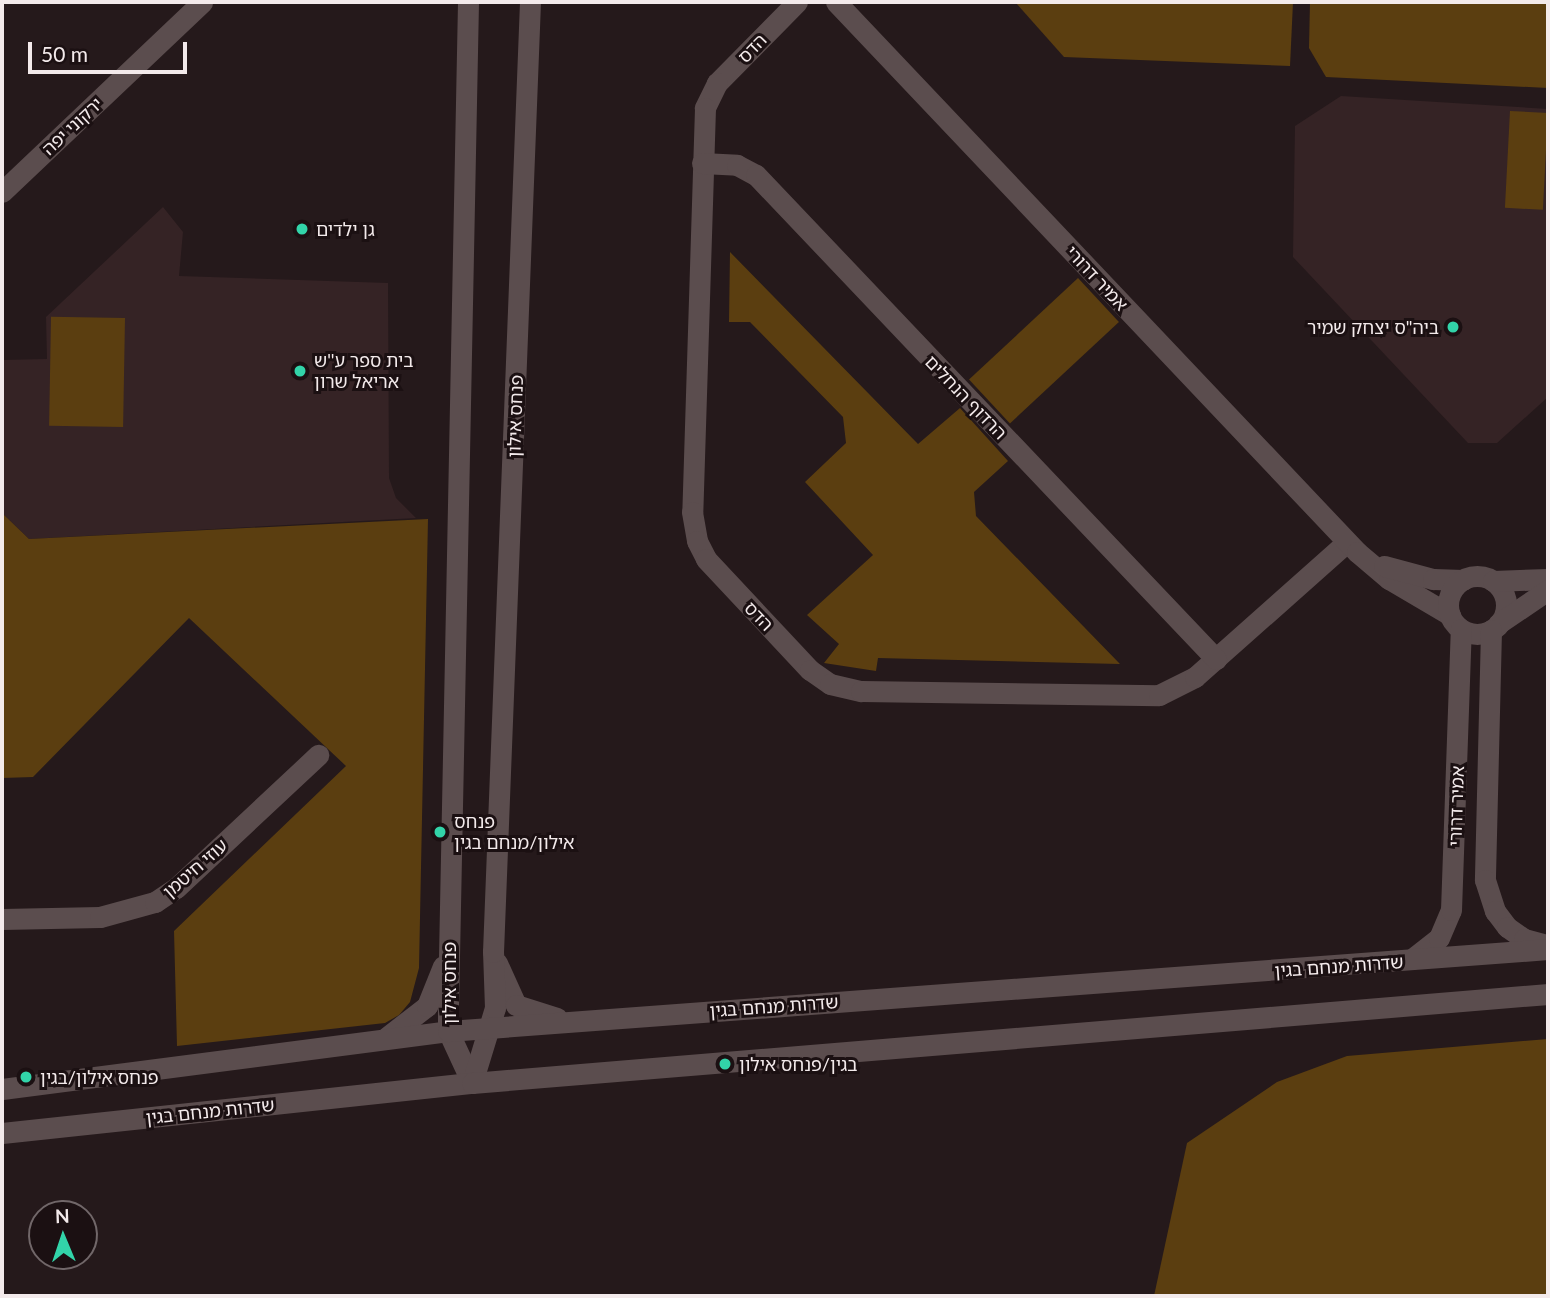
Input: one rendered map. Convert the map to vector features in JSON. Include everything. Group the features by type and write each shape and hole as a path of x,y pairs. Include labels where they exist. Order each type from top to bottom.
{"street":[{"name":"ירקוני יפה","path":"2,192 202,2"},
{"name":"פנחס אילון","path":"468,2 448,1031 472,1083"},
{"name":"פנחס אילון","path":"472,1083 495,1008 493,952 530,2"},
{"name":"הדס","path":"797,2 710,93 703,119 694,529 710,564 810,670 830,684 861,691 1147,697 1183,685 1353,548"},
{"name":"אמיר דרורי","path":"836,2 1353,548 1389,579 1455,622 1451,910 1433,945 1405,961"},
{"name":"הרדוף הנחלים","path":"702,163 737,165 756,175 1216,659"},
{"name":"אמיר דרורי","path":"1353,548 1413,575 1462,580"},
{"path":"1548,579 1493,581 1476,576 1462,580 1451,592 1455,622 1473,634 1495,627 1548,590"},
{"path":"1493,581 1506,599 1495,627"},
{"name":"אמיר דרורי","path":"1495,627 1485,880 1495,911 1507,927 1524,939 1548,947"},
{"name":"עוזי חיטמן","path":"2,919 100,917 155,902 176,888 318,755"},
{"name":"שדרות מנחם בגין","path":"2,1089 448,1031 1405,961 1548,947"},
{"path":"493,952 516,1005 566,1021"},
{"path":"386,1038 427,1006 448,954"},
{"name":"שדרות מנחם בגין","path":"2,1133 472,1083 1548,995"}],"shaded area":[{"path":"1015,2 1293,2 1290,66 1064,57"},
{"path":"1310,2 1548,2 1548,88 1326,77 1309,48"},
{"name":"ביה\"ס יצחק שמיר","path":"1341,96 1548,109 1548,397 1497,443 1468,443 1293,257 1295,126"},
{"path":"1510,111 1548,113 1543,210 1505,208"},
{"path":"163,207 183,232 179,276 388,283 389,478 396,498 416,518 29,539 2,513 2,360 47,359 46,317"},
{"path":"730,252 918,444 960,408 1008,461 974,492 976,516 1120,664 878,658 876,671 824,663 839,644 807,615 873,555 805,482 846,443 843,417 750,322 729,322"},
{"path":"1078,278 1119,322 1010,423 969,380"},
{"path":"51,317 125,318 123,427 49,426"},
{"path":"2,513 29,539 428,519 419,968 410,1002 399,1015 385,1023 177,1046 174,931 346,766 189,618 33,777 2,778"},
{"path":"1548,1039 1548,1296 1154,1296 1187,1143 1277,1082 1347,1056"}],"place":[{"name":"גן ילדים","path":"302,229"},
{"name":"ביה\"ס יצחק שמיר","path":"1453,327"},
{"name":"בית ספר ע''ש אריאל שרון","path":"300,371"},
{"name":"פנחס אילון/מנחם בגין","path":"440,832"},
{"name":"בגין/פנחס אילון","path":"725,1064"},
{"name":"פנחס אילון/בגין","path":"26,1077"}]}
